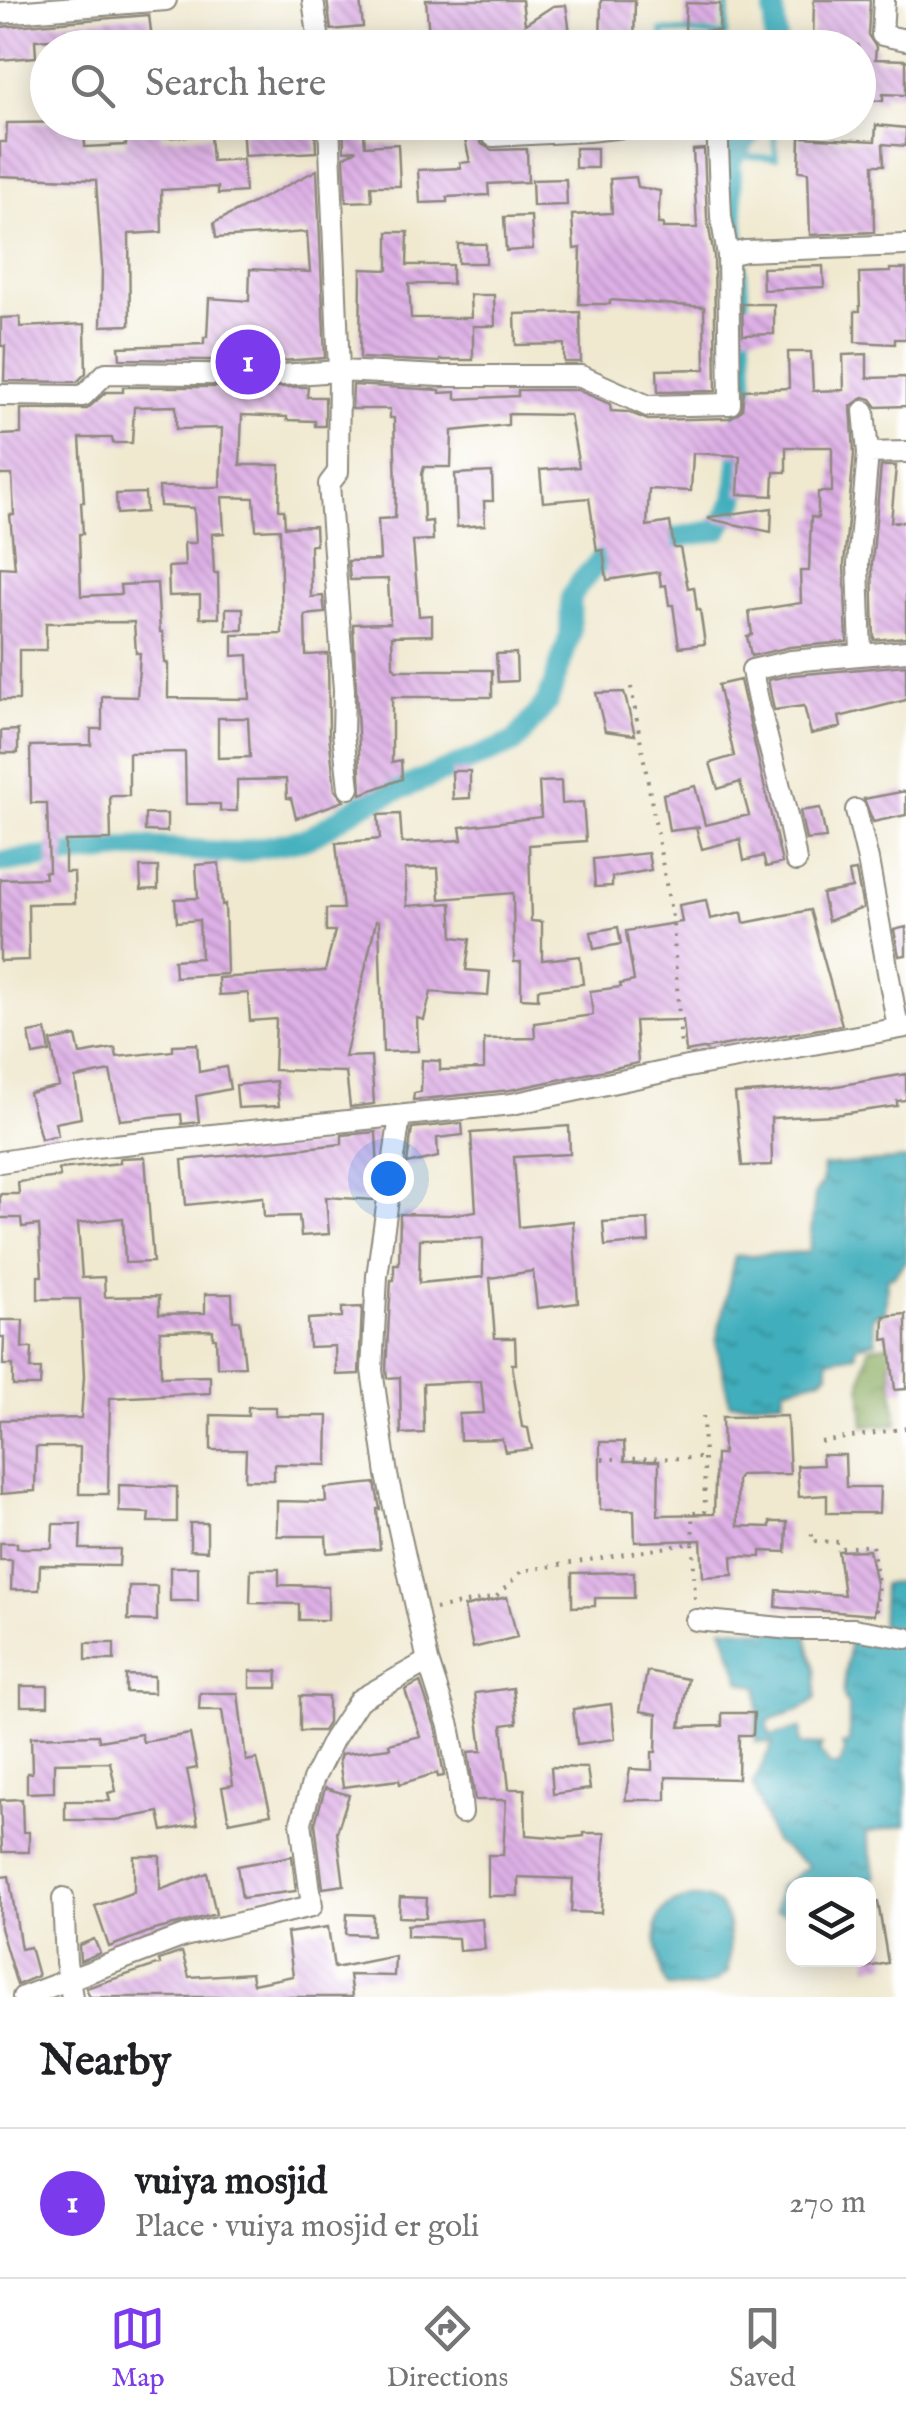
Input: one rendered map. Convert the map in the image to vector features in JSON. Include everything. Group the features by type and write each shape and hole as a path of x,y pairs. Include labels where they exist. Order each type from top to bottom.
{"street":[{"path":"0,13 166,0"},
{"path":"313,0 317,30"},
{"path":"884,0 882,35 906,40"},
{"path":"330,140 339,371 338,472 329,484 344,690 343,733 350,788"},
{"path":"0,395 82,396 106,373 281,375 339,371 581,376 648,406 730,404 728,255 721,217 717,140"},
{"path":"728,255 745,251 906,246"},
{"path":"861,654 858,564 868,454 864,411"},
{"path":"868,454 906,452"},
{"path":"796,861 788,808 761,722 752,670 791,661 906,652"},
{"path":"0,1162 95,1146 512,1104 902,1028 856,810"},
{"path":"400,1116 378,1276 372,1370 387,1475 428,1661 449,1726 460,1779 462,1814"},
{"path":"696,1620 906,1638"},
{"path":"24,1997 70,1988 184,1936 312,1906 301,1822 313,1780 359,1700 428,1661"},
{"path":"63,1898 70,1988"}],"path":[{"path":"631,686 673,922 682,1068"},
{"path":"696,1620 692,1513 706,1512 703,1411"},
{"path":"820,1442 906,1428"},
{"path":"602,1459 704,1458"},
{"path":"812,1534 811,1541 839,1542 841,1548 872,1545 878,1582 874,1633"},
{"path":"418,1613 496,1597 522,1571 694,1542"}],"green space":[{"path":"900,1342 906,1359 890,1362 897,1424 864,1426 861,1384 869,1348"}],"water":[{"path":"906,1159 906,1260 893,1277 888,1277 885,1312 872,1316 876,1342 856,1346 856,1355 828,1360 828,1373 820,1379 784,1388 783,1400 730,1404 716,1342 735,1256 809,1252 815,1194 822,1183 823,1166"},
{"path":"906,1580 906,1632 881,1628 883,1585"},
{"path":"722,1627 806,1634 816,1669 816,1698 802,1709 771,1719 767,1726 771,1736 801,1728 800,1744 822,1745 819,1751 830,1765 840,1766 845,1750 842,1745 849,1743 849,1708 843,1695 850,1637 906,1646 906,1825 866,1833 876,1877 793,1877 809,1866 774,1842 753,1784 773,1743 756,1742 759,1687 741,1682"},
{"path":"786,1882 786,1913 776,1911 779,1887"},
{"path":"698,1897 711,1900 725,1915 728,1972 707,1986 668,1987 658,1951 660,1914 672,1903"}],"building":[{"path":"327,0 360,0 363,27 331,30"},
{"path":"426,0 522,0 525,24 553,6 566,5 570,30 428,30"},
{"path":"601,0 635,0 634,30 600,30"},
{"path":"814,0 870,0 868,30 813,30"},
{"path":"686,3 720,4 719,30 685,30"},
{"path":"149,15 151,30 30,30 30,58 0,60 0,27"},
{"path":"876,59 906,60 906,95 883,94 883,101 876,101"},
{"path":"7,123 30,123 30,140 85,140 85,147 126,145 126,140 210,140 212,161 243,159 245,192 218,194 218,187 161,190 162,232 129,234 130,325 101,326 102,266 96,180 0,176 0,142 6,142"},
{"path":"876,125 906,128 906,146 883,144 884,165 873,165 874,232 810,235 808,172 799,171 800,140 875,141"},
{"path":"243,140 316,140 316,152 244,156"},
{"path":"344,140 364,140 365,146 398,144 400,186 371,186 372,201 346,202 344,157 357,150 344,151"},
{"path":"465,140 480,140 492,150 527,149 528,182 488,184 489,195 420,203 418,170 461,168 460,163 470,162"},
{"path":"575,148 597,148 597,168 575,168"},
{"path":"704,149 707,218 714,256 716,391 658,392 657,370 705,369 704,307 610,300 610,304 579,304 581,248 574,249 572,215 612,213 610,179 636,177 638,187 660,191 658,224 663,224 663,228 697,228 693,150"},
{"path":"317,170 325,358 120,359 119,347 204,344 209,298 249,301 250,269 310,272 307,232 216,238 214,223"},
{"path":"566,179 567,205 533,206 532,180"},
{"path":"531,216 533,249 506,251 504,217"},
{"path":"388,232 408,232 407,265 452,265 452,284 409,284 411,318 471,318 470,295 494,295 495,326 473,326 473,360 360,358 361,269 388,270"},
{"path":"458,244 486,244 486,263 458,263"},
{"path":"823,266 824,287 763,290 762,268"},
{"path":"906,269 906,339 895,339 895,344 855,342 855,311 860,311 859,273"},
{"path":"742,304 774,304 774,334 743,335"},
{"path":"580,312 581,362 564,362 564,344 516,345 515,314"},
{"path":"20,317 20,327 85,324 86,373 77,382 4,381 1,318"},
{"path":"788,352 811,352 813,391 844,390 843,355 867,354 867,378 906,377 906,406 877,407 864,397 851,406 854,453 844,564 847,642 790,647 751,656 747,636 752,635 749,611 801,603 800,571 809,571 811,517 818,518 818,492 832,492 832,447 786,447 786,472 774,472 773,496 738,494 740,456 693,453 691,491 649,489 647,526 670,522 674,548 680,548 688,588 694,587 700,610 705,644 679,647 673,605 669,605 659,572 607,580 603,550 597,551 589,498 543,502 540,470 579,467 570,415 508,414 508,425 452,431 451,467 424,467 422,474 424,522 432,521 433,540 413,541 419,616 432,615 432,635 392,636 393,666 396,670 492,670 492,697 392,697 392,762 401,760 402,779 361,794 353,624 390,623 388,579 350,580 348,561 380,560 378,519 395,518 396,489 394,418 390,418 390,409 352,409 353,385 456,392 456,399 518,396 518,390 578,390 610,404 611,411 628,412 648,420 730,418 742,410 744,390 789,388"},
{"path":"123,387 308,387 307,397 325,397 325,426 287,417 242,415 240,465 280,465 279,510 284,510 285,527 315,526 316,545 310,545 311,597 323,596 325,613 305,615 306,655 328,654 329,734 335,790 344,801 296,818 291,798 287,798 286,779 237,780 237,811 220,811 220,804 186,804 185,752 129,753 129,796 110,796 111,840 65,841 65,872 74,872 75,903 28,904 29,960 0,961 0,879 45,878 44,872 49,872 47,803 31,803 30,746 91,745 91,729 102,729 102,696 137,697 140,653 136,653 134,622 46,623 46,650 19,650 19,700 0,700 0,567 15,568 10,515 14,515 12,475 0,475 0,435 21,434 21,409 87,409 106,392 123,392","holes":["176,406 176,429 222,428 220,487 159,487 160,506 194,508 196,543 184,543 185,566 168,567 169,596 200,595 200,618 219,618 212,534 224,533 222,497 254,498 256,530 280,529 282,634 233,635 233,656 248,655 250,699 168,698 168,663 160,632 157,583 120,585 121,594 81,596 79,534 83,534 84,502 80,438 112,438 113,443 132,443 134,407","218,718 248,718 250,757 218,758"]},
{"path":"881,466 896,466 891,522 906,522 906,637 874,640 872,564"},
{"path":"492,472 493,501 484,501 485,525 457,527 455,474"},
{"path":"145,493 146,512 117,514 116,494"},
{"path":"772,508 771,532 709,519 709,517"},
{"path":"226,608 243,608 243,630 226,630"},
{"path":"516,653 517,681 498,682 496,654"},
{"path":"906,665 906,700 839,717 841,727 811,734 804,706 774,710 768,680"},
{"path":"740,680 782,863 766,867 763,856 744,861 740,839 702,849 696,827 669,831 663,794 695,786 705,825 749,815 740,782 718,789 710,763 734,756 718,685"},
{"path":"624,692 635,735 605,731 596,693"},
{"path":"18,730 18,753 1,753 1,731"},
{"path":"452,771 470,771 470,798 453,799"},
{"path":"561,781 562,804 583,802 586,841 529,845 531,921 542,922 542,960 580,956 583,984 538,989 538,999 521,998 521,962 514,962 513,893 440,899 438,868 405,869 407,906 451,903 453,937 470,939 466,970 490,972 488,996 431,992 424,1020 417,1018 418,1051 383,1052 376,921 345,1057 371,1056 374,1104 350,1107 346,1072 274,1070 276,1019 250,1021 248,993 219,995 218,978 325,971 335,931 326,931 326,909 343,909 336,843 380,839 378,815 400,814 402,843 462,840 460,827 541,817 539,782"},
{"path":"906,791 906,815 873,822 864,799"},
{"path":"820,808 826,838 806,840 800,811"},
{"path":"145,814 167,814 167,832 145,831"},
{"path":"648,853 651,870 612,877 612,886 595,887 593,859"},
{"path":"219,863 222,905 225,904 227,974 175,977 174,960 201,958 199,920 177,922 175,899 198,898 196,865"},
{"path":"140,867 158,867 158,889 141,890"},
{"path":"856,871 863,908 828,921 822,894 852,888 849,872"},
{"path":"706,900 710,919 742,912 744,923 810,910 842,1025 686,1052 683,1020 635,1021 638,1063 510,1090 413,1100 414,1093 421,1092 422,1060 440,1061 440,1070 484,1069 484,1039 535,1038 534,1023 593,1015 590,991 634,981 626,931 682,922 679,905"},
{"path":"618,927 621,944 594,949 591,932"},
{"path":"906,927 906,955 899,956 894,930"},
{"path":"46,1030 50,1052 33,1055 29,1033"},
{"path":"76,1036 80,1054 115,1048 117,1057 173,1051 173,1045 197,1044 199,1072 226,1067 230,1089 196,1096 199,1122 182,1124 181,1114 120,1120 110,1071 75,1078 81,1118 55,1123 58,1135 41,1139 29,1093 59,1086 51,1041"},
{"path":"906,1074 906,1100 897,1101 897,1106 771,1118 772,1165 742,1166 735,1094 831,1087"},
{"path":"276,1081 279,1106 238,1108 236,1085"},
{"path":"462,1123 463,1135 437,1138 438,1157 407,1164 412,1128"},
{"path":"569,1126 570,1154 514,1157 519,1227 573,1221 578,1303 537,1308 533,1271 490,1278 495,1338 515,1338 516,1364 512,1364 522,1427 528,1428 532,1449 505,1452 502,1439 460,1440 459,1414 484,1413 481,1381 423,1384 424,1433 401,1434 400,1377 387,1378 391,1280 394,1264 399,1264 400,1214 476,1211 471,1133","holes":["483,1238 483,1277 419,1283 420,1239"]},
{"path":"376,1132 378,1171 374,1200 326,1197 329,1234 301,1236 299,1216 264,1217 263,1197 186,1205 182,1160 342,1144 342,1135"},
{"path":"145,1157 153,1262 125,1263 123,1218 78,1223 82,1278 104,1277 105,1297 159,1296 159,1314 205,1313 205,1294 232,1294 233,1321 240,1321 245,1366 217,1367 213,1330 160,1331 161,1377 210,1376 210,1393 110,1398 108,1494 79,1494 80,1447 36,1447 35,1491 1,1494 0,1420 81,1418 84,1376 80,1299 38,1299 38,1276 42,1276 39,1225 22,1227 21,1218 0,1218 0,1194 19,1194 18,1182 60,1177 59,1169"},
{"path":"648,1219 649,1242 605,1246 603,1222"},
{"path":"362,1307 359,1374 336,1375 335,1346 309,1347 308,1319 342,1317 342,1308"},
{"path":"906,1314 906,1389 895,1390 889,1339 883,1340 884,1316"},
{"path":"0,1320 23,1320 22,1348 32,1348 31,1369 41,1369 40,1386 13,1386 13,1365 3,1365"},
{"path":"248,1407 276,1407 276,1416 328,1416 327,1465 274,1464 274,1480 245,1480 246,1450 211,1450 211,1415 248,1416"},
{"path":"787,1416 790,1474 740,1475 737,1480 738,1526 770,1527 770,1522 787,1522 786,1552 761,1551 761,1557 732,1556 733,1575 703,1577 701,1540 635,1542 634,1510 600,1510 600,1442 624,1442 625,1461 659,1461 658,1515 714,1514 716,1454 723,1454 722,1417"},
{"path":"822,1455 845,1455 846,1487 880,1487 879,1513 827,1513 827,1495 799,1497 797,1466 823,1465"},
{"path":"375,1483 380,1509 380,1549 327,1553 326,1536 277,1536 277,1501 326,1502 325,1488"},
{"path":"119,1485 177,1487 177,1522 148,1522 149,1513 119,1512"},
{"path":"190,1523 207,1523 207,1551 190,1550"},
{"path":"53,1524 81,1524 80,1549 120,1549 119,1566 40,1565 39,1590 11,1590 12,1560 0,1560 0,1543 17,1543 17,1548 52,1548"},
{"path":"869,1550 876,1584 874,1615 776,1607 777,1590 844,1595 838,1551"},
{"path":"170,1567 198,1567 198,1601 170,1601"},
{"path":"251,1569 279,1569 279,1585 328,1586 328,1620 299,1620 299,1604 250,1603"},
{"path":"634,1572 634,1598 595,1598 595,1606 572,1607 572,1573"},
{"path":"129,1586 157,1586 157,1621 128,1620"},
{"path":"507,1597 517,1637 473,1648 464,1607"},
{"path":"86,1643 114,1643 114,1660 86,1660"},
{"path":"250,1671 278,1671 277,1688 250,1688"},
{"path":"647,1671 688,1679 680,1727 722,1726 722,1713 754,1713 753,1735 739,1735 738,1779 666,1777 666,1800 625,1800 630,1769 652,1770 652,1752 656,1752 657,1714 640,1711"},
{"path":"126,1675 154,1676 154,1693 126,1692"},
{"path":"420,1682 436,1729 444,1776 438,1777 437,1773 400,1784 399,1780 343,1787 341,1754 390,1748 389,1744 420,1736 405,1690"},
{"path":"21,1686 48,1686 48,1706 21,1706"},
{"path":"513,1688 517,1723 502,1725 509,1789 525,1789 526,1835 565,1838 605,1833 601,1913 571,1912 573,1879 518,1877 518,1896 488,1896 488,1855 503,1855 506,1800 475,1800 468,1752 482,1751 475,1693"},
{"path":"200,1693 238,1693 246,1761 257,1759 271,1814 229,1822 222,1787 233,1785 222,1710 199,1710"},
{"path":"300,1696 328,1697 328,1723 323,1731 300,1731"},
{"path":"611,1704 615,1739 577,1744 573,1709"},
{"path":"141,1734 143,1742 190,1734 197,1768 187,1770 198,1824 163,1831 159,1812 116,1820 65,1820 65,1801 110,1801 108,1793 116,1791 110,1762 54,1763 54,1792 27,1793 27,1773 32,1773 31,1737 98,1735 99,1741"},
{"path":"551,1767 587,1768 590,1789 553,1794"},
{"path":"325,1788 349,1795 337,1832 344,1885 323,1888 315,1823"},
{"path":"22,1799 23,1832 29,1832 29,1852 2,1852 0,1800"},
{"path":"134,1856 160,1856 160,1890 207,1873 216,1914 109,1947 95,1906 134,1892"},
{"path":"292,1856 296,1891 242,1898 237,1866"},
{"path":"9,1876 21,1949 30,1947 38,1976 17,1985 0,1928 0,1877"},
{"path":"400,1897 427,1898 426,1918 399,1917"},
{"path":"876,1902 888,1963 876,1965"},
{"path":"347,1914 373,1915 373,1935 346,1934"},
{"path":"482,1919 485,1949 459,1951 458,1938 407,1936 407,1925"},
{"path":"328,1927 334,1968 395,1956 394,1976 349,1975 352,1997 90,1997 86,1988 160,1964 159,1960 182,1952 189,1977 251,1973 253,1984 293,1976 287,1933"},
{"path":"94,1939 100,1953 80,1961 79,1945"}],"waterway":[{"path":"726,30 728,0"},
{"path":"766,30 776,0"},
{"path":"774,13 776,30"},
{"path":"728,140 728,154 776,158 774,140"},
{"path":"0,862 142,847 236,853 309,838 361,805 515,742 548,701 570,635 571,598 579,584 611,549 718,530 735,500 745,405 730,161 746,140"}],"place":[{"name":"vuiya mosjid","path":"248,362"}]}
